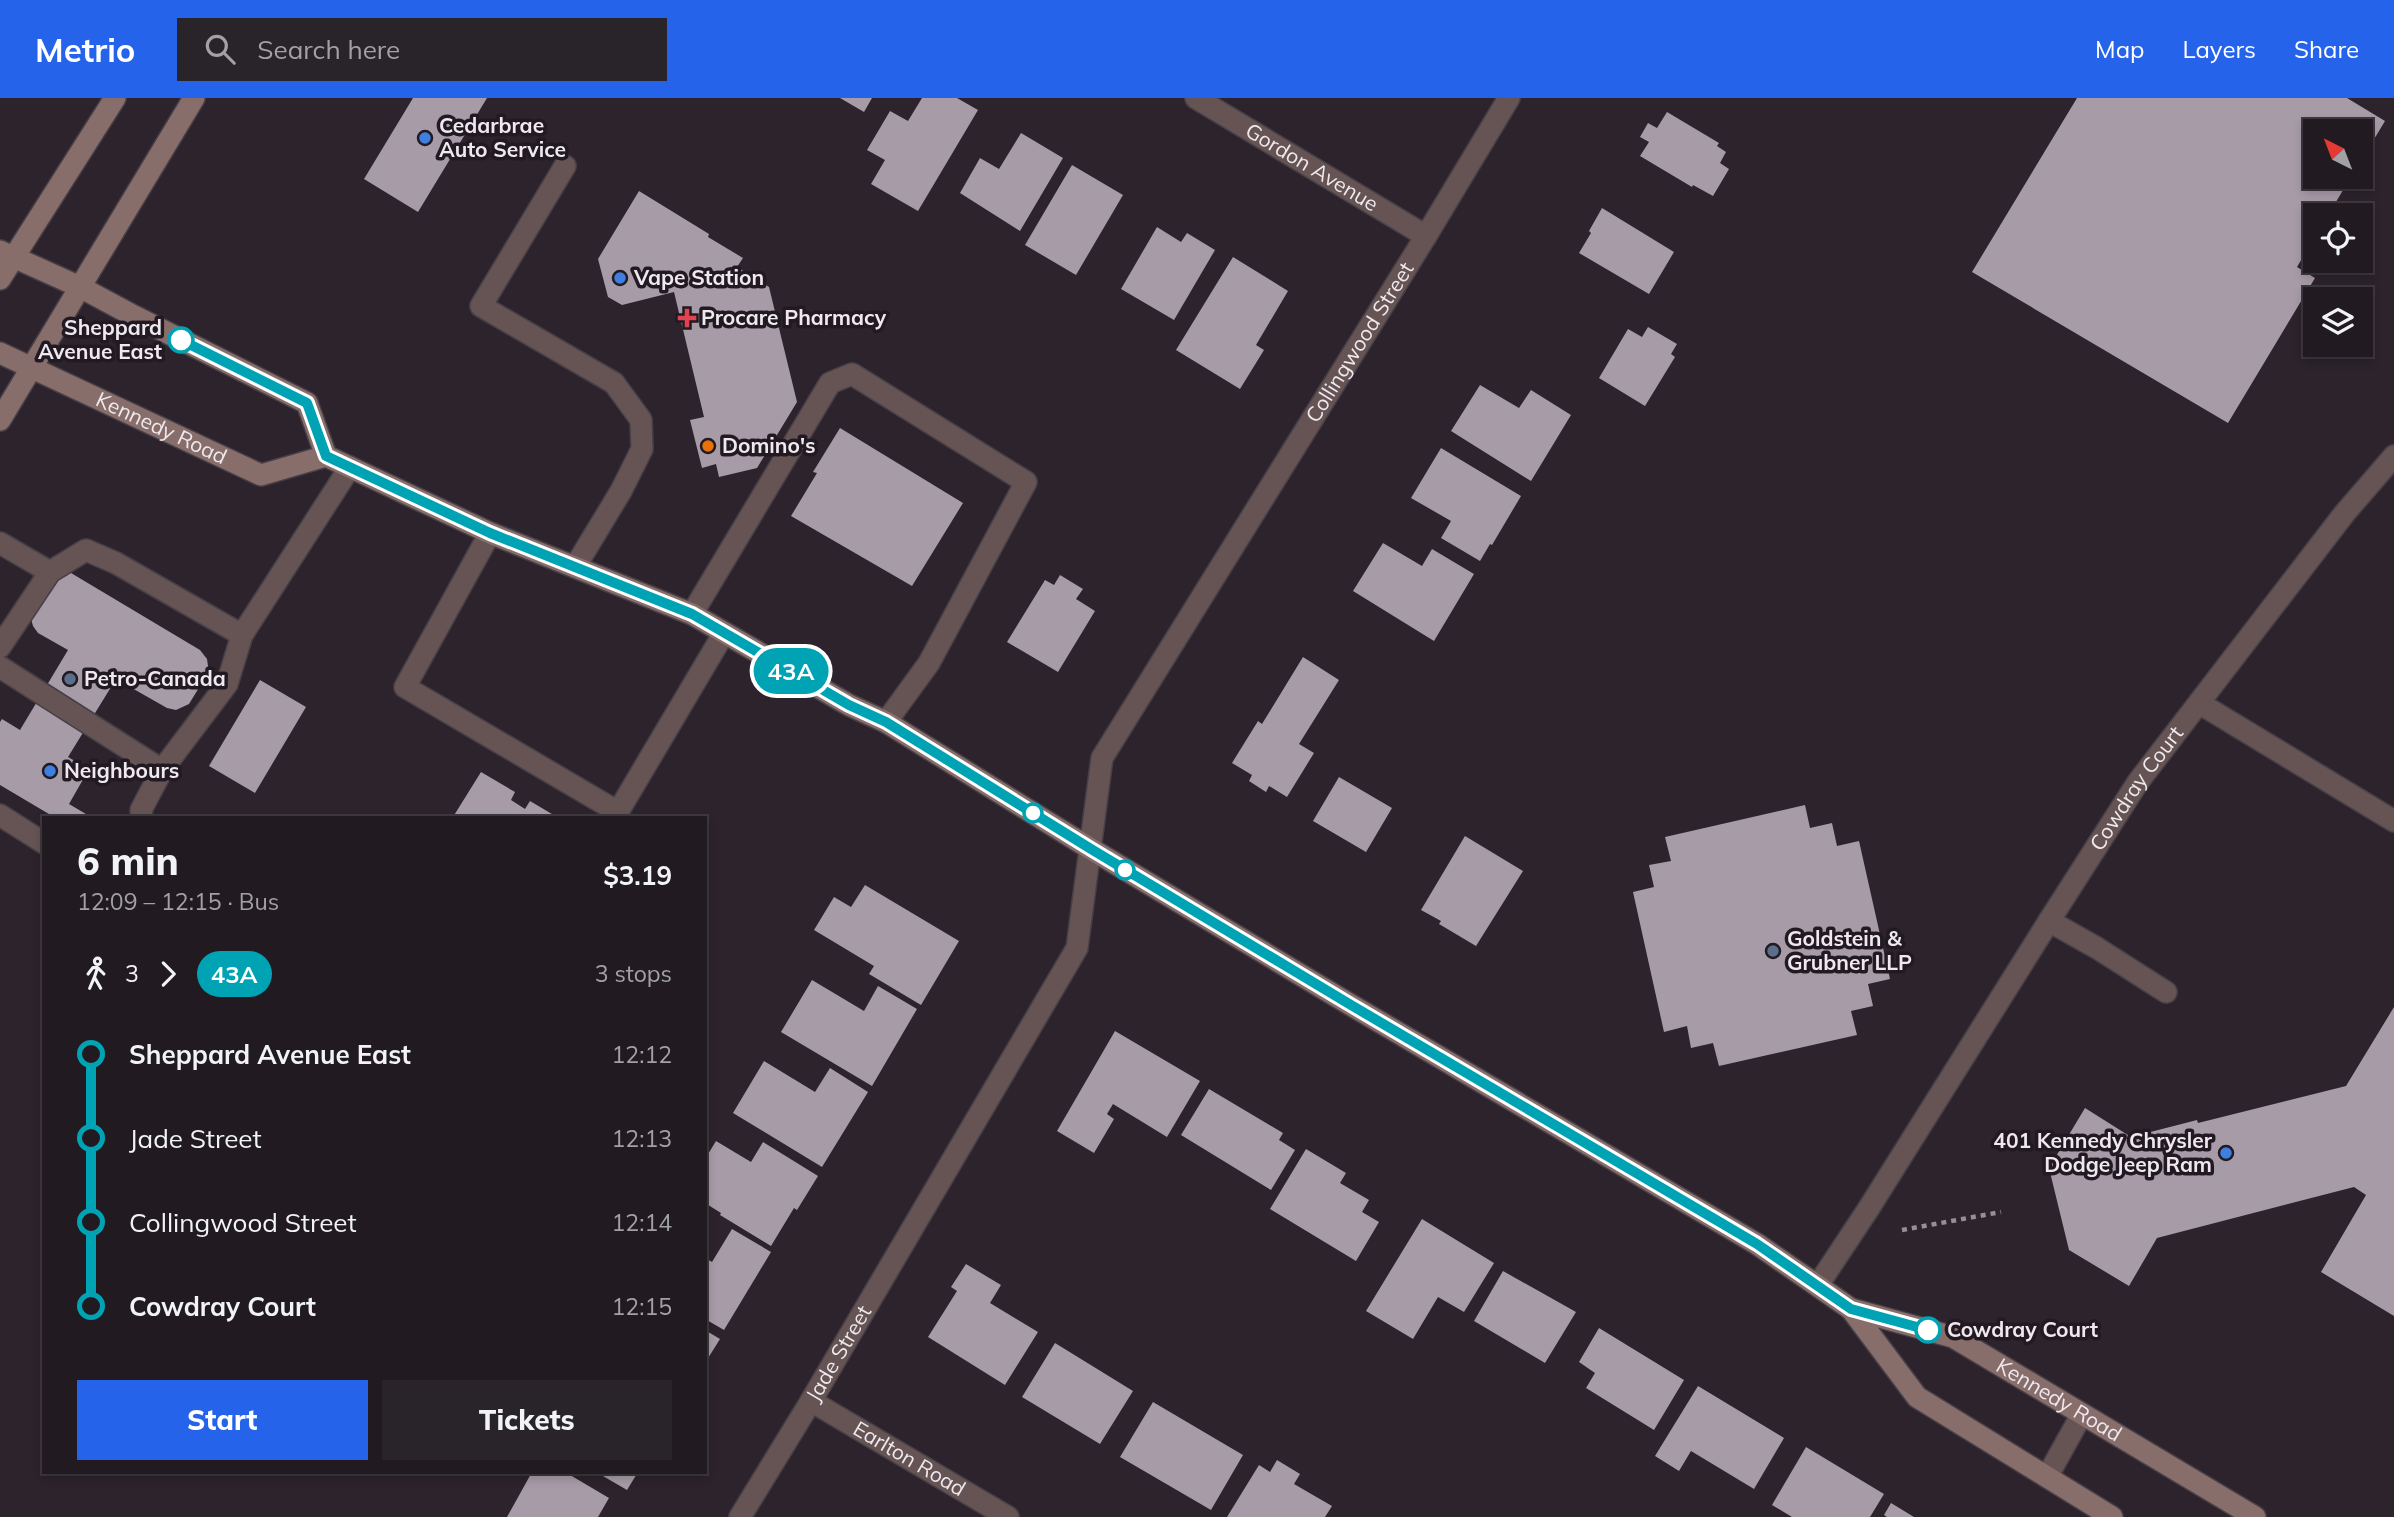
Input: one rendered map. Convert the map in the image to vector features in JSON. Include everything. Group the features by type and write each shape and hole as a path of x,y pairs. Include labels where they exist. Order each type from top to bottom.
{"main road":[{"path":"0,279 7,254 116,98"},
{"path":"0,420 194,98"},
{"path":"7,254 80,287 307,403 326,456"},
{"name":"Kennedy Road","path":"0,353 89,397 261,475 326,456 490,533 692,614 849,705 886,722 1091,849 1757,1244 1851,1309 1917,1397 2112,1517"},
{"name":"Kennedy Road","path":"1851,1309 1953,1337 2255,1517"}],"street":[{"name":"Gordon Avenue","path":"1196,98 1426,236"},
{"name":"Collingwood Street","path":"1091,849 1102,758 1426,236 1508,98"},
{"path":"565,166 481,306 614,383 640,420 642,449 621,491 575,567"},
{"path":"692,614 830,383 852,374 1026,482 929,663 886,722"},
{"name":"Cowdray Court","path":"1818,1285 2138,782 2344,514 2394,456"},
{"path":"142,816 141,810 162,770 227,684 242,635 350,467"},
{"path":"490,533 405,687 617,815 724,633"},
{"path":"0,543 50,572"},
{"path":"0,647 50,572 86,550 116,563 242,635"},
{"path":"0,667 162,770"},
{"path":"2199,703 2394,821"},
{"path":"0,815 42,842"},
{"name":"Jade Street","path":"740,1517 1077,948 1091,849"},
{"path":"2049,920 2166,992"},
{"name":"Earlton Road","path":"811,1401 1008,1517"},
{"path":"2047,1477 2082,1414"}],"path":[{"path":"1902,1230 2001,1212"}],"building":[{"name":"Cedarbrae Auto Service","path":"413,98 487,98 418,212 364,179"},
{"path":"840,98 872,98 864,112"},
{"path":"922,98 957,98 978,110 918,211 871,184 885,160 867,150 890,111 908,121"},
{"path":"2077,98 2347,98 2385,121 2373,141 2373,119 2303,119 2303,189 2344,189 2335,203 2303,203 2303,257 2297,267 2315,278 2310,287 2303,287 2303,298 2228,423 1972,272"},
{"path":"1667,112 1719,143 1717,146 1726,152 1720,163 1729,169 1713,196 1693,185 1692,187 1640,156 1649,142 1640,137 1648,123 1657,128"},
{"path":"1021,133 1063,158 1020,231 960,193 980,158 999,169"},
{"path":"1072,165 1123,195 1076,275 1025,245"},
{"path":"639,191 743,258 737,267 769,287 797,402 757,468 719,477 716,464 702,468 690,420 704,417 674,292 622,305 608,297 598,259"},
{"path":"1602,208 1674,252 1649,294 1579,253"},
{"path":"1157,227 1181,242 1187,233 1215,250 1174,320 1121,289"},
{"path":"1233,257 1288,291 1256,345 1264,350 1240,389 1176,350"},
{"path":"1648,327 1677,344 1671,354 1675,357 1645,406 1599,378 1628,329 1642,337"},
{"path":"1480,385 1519,408 1531,390 1571,415 1531,481 1451,431"},
{"path":"840,428 963,503 912,586 791,516 817,473 813,472"},
{"path":"1441,448 1521,496 1480,561 1441,538 1451,521 1411,498"},
{"path":"1383,543 1422,566 1432,549 1474,574 1434,641 1353,591"},
{"path":"71,573 200,650 207,659 208,673 189,704 176,710 167,708 116,679 68,757 89,769 69,804 89,816 52,816 0,785 0,722 2,719 20,730 68,650 38,633 30,615 49,579"},
{"path":"1060,575 1083,589 1076,599 1095,611 1058,672 1007,642 1045,580 1054,585"},
{"path":"1303,657 1339,680 1299,744 1314,753 1287,797 1269,786 1266,792 1249,781 1252,775 1232,763 1258,721 1262,724"},
{"path":"260,680 306,707 255,793 209,766"},
{"path":"481,772 515,792 511,800 525,809 530,801 555,816 454,816"},
{"path":"1339,777 1392,808 1366,852 1313,821"},
{"path":"1805,805 1810,828 1832,823 1837,846 1859,841 1890,979 1868,984 1873,1006 1851,1011 1857,1035 1719,1066 1713,1043 1691,1048 1687,1026 1664,1032 1633,892 1654,887 1649,865 1671,861 1665,837"},
{"path":"1465,836 1523,871 1476,946 1421,910"},
{"path":"865,885 959,941 921,1005 869,974 874,966 814,930 834,897 851,907"},
{"path":"812,980 864,1011 878,986 917,1009 872,1086 781,1032"},
{"name":"401 Kennedy Chrysler Dodge Jeep Ram","path":"2394,1007 2394,1316 2321,1272 2366,1195 2354,1187 2157,1238 2129,1286 2069,1250 2049,1168 2085,1108 2131,1137 2346,1086"},
{"path":"1115,1031 1200,1081 1167,1137 1113,1104 1107,1114 1114,1119 1094,1153 1057,1131"},
{"path":"764,1061 815,1092 830,1068 868,1092 822,1167 733,1113"},
{"path":"1209,1089 1283,1133 1279,1140 1295,1150 1271,1190 1181,1135"},
{"path":"716,1141 751,1162 763,1142 818,1176 771,1246 707,1204 707,1156"},
{"path":"1306,1149 1346,1173 1340,1183 1369,1200 1362,1212 1379,1222 1356,1261 1270,1209"},
{"path":"1422,1219 1494,1263 1464,1312 1438,1297 1413,1339 1366,1311"},
{"path":"732,1229 771,1252 724,1330 707,1320 707,1259 712,1262"},
{"path":"966,1264 1001,1285 990,1303 1038,1332 1005,1385 928,1337 957,1291 951,1287"},
{"path":"1503,1271 1576,1312 1545,1363 1474,1321"},
{"path":"1599,1328 1684,1380 1654,1430 1586,1388 1595,1373 1579,1362"},
{"path":"707,1331 720,1339 707,1360"},
{"path":"1055,1343 1133,1391 1100,1444 1022,1397"},
{"path":"1698,1386 1784,1438 1754,1489 1691,1451 1679,1471 1655,1456"},
{"path":"1153,1402 1243,1455 1211,1510 1120,1457"},
{"path":"1806,1447 1884,1494 1870,1517 1792,1517 1772,1505"},
{"path":"1277,1460 1300,1474 1294,1484 1332,1506 1325,1517 1227,1517 1259,1465 1270,1472"},
{"path":"531,1474 568,1474 609,1498 598,1517 507,1517"},
{"path":"599,1474 637,1474 627,1490"},
{"path":"1891,1503 1914,1517 1887,1517 1884,1515"}],"bus line":[{"name":"43A","path":"181,340 307,403 326,456 490,533 692,614 849,705 886,722 1299,974 1757,1244 1851,1309 1928,1330"}],"place":[{"name":"Cedarbrae Auto Service","path":"425,138"},
{"name":"Vape Station","path":"620,278"},
{"name":"Procare Pharmacy","path":"687,318"},
{"name":"Sheppard Avenue East","path":"181,340"},
{"name":"Domino's","path":"708,446"},
{"name":"Petro-Canada","path":"70,679"},
{"name":"Neighbours","path":"50,771"},
{"name":"Goldstein & Grubner LLP","path":"1773,951"},
{"name":"401 Kennedy Chrysler Dodge Jeep Ram","path":"2226,1153"},
{"name":"Cowdray Court","path":"1928,1330"}]}
